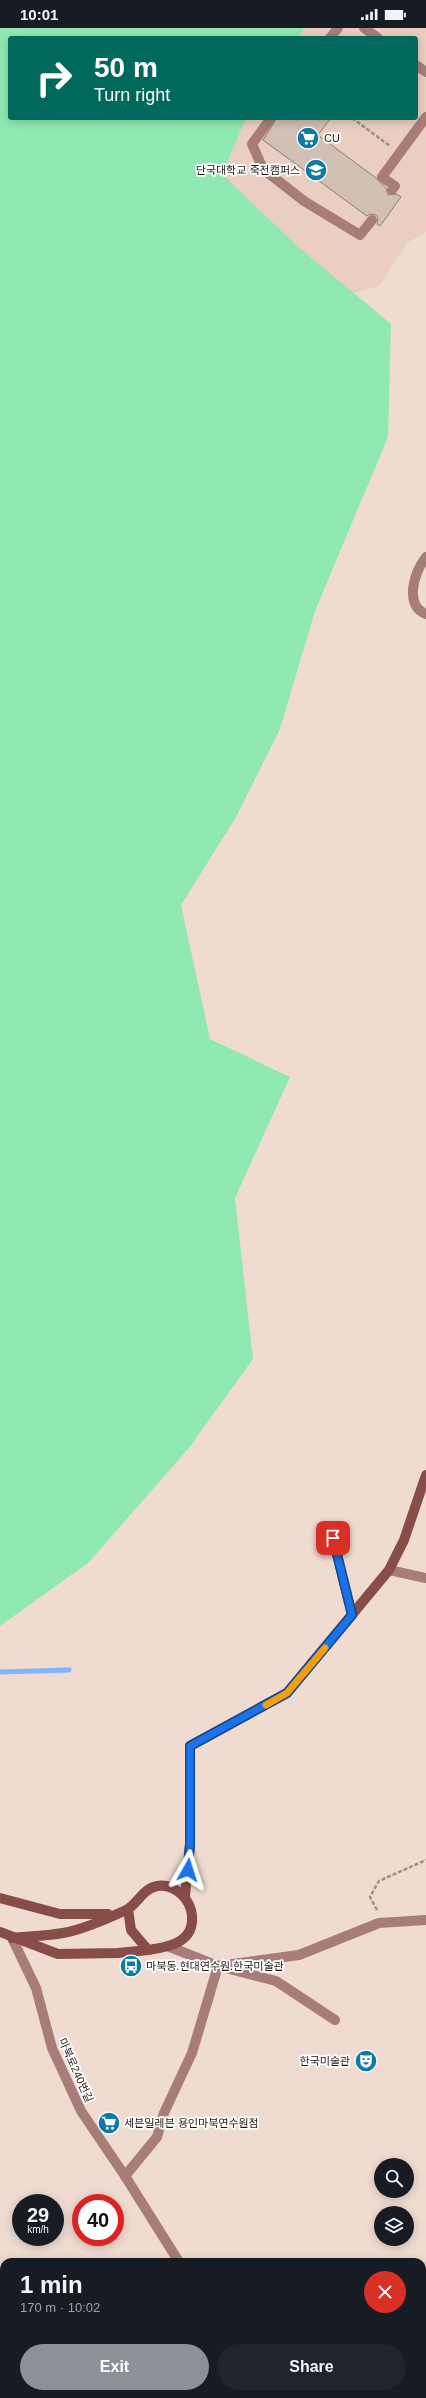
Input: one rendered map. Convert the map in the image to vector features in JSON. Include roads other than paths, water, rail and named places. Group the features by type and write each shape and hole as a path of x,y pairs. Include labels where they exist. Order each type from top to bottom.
{"street":[{"path":"332,36 338,28"},
{"path":"364,28 375,36"},
{"path":"392,190 395,186 382,176 426,117"},
{"path":"270,120 252,144 263,169 304,201 360,235 372,220"},
{"path":"426,557 414,580 413,588 417,607 421,612 426,614"},
{"path":"185,1896 190,1844 190,1746 287,1693 388,1570 404,1540 426,1476"},
{"path":"333,1538 352,1615"},
{"path":"388,1570 426,1578"},
{"path":"0,1932 12,1938 58,1954 118,1953 148,1950 170,1946 185,1939 193,1926 192,1909 185,1896 173,1889 157,1886 140,1895 128,1909 64,1933 12,1938"},
{"path":"0,1898 60,1914 116,1914"},
{"path":"128,1909 131,1930 148,1950"},
{"path":"218,1966 299,1955 384,1923 426,1920"},
{"name":"마북로240번길","path":"12,1938 36,1988 52,2048 81,2111 125,2176 176,2258"},
{"path":"170,1946 218,1966 276,1981 335,2020"},
{"path":"125,2176 157,2137 164,2113 192,2053 218,1966"}],"waterway":[{"path":"0,1672 69,1670"}],"place":[{"name":"CU","path":"308,138"},
{"name":"단국대학교 죽전캠퍼스","path":"316,170"},
{"name":"마북동.현대연수원.한국미술관","path":"131,1966"},
{"name":"한국미술관","path":"366,2061"},
{"name":"세븐일레븐 용인마북연수원점","path":"109,2123"}]}
